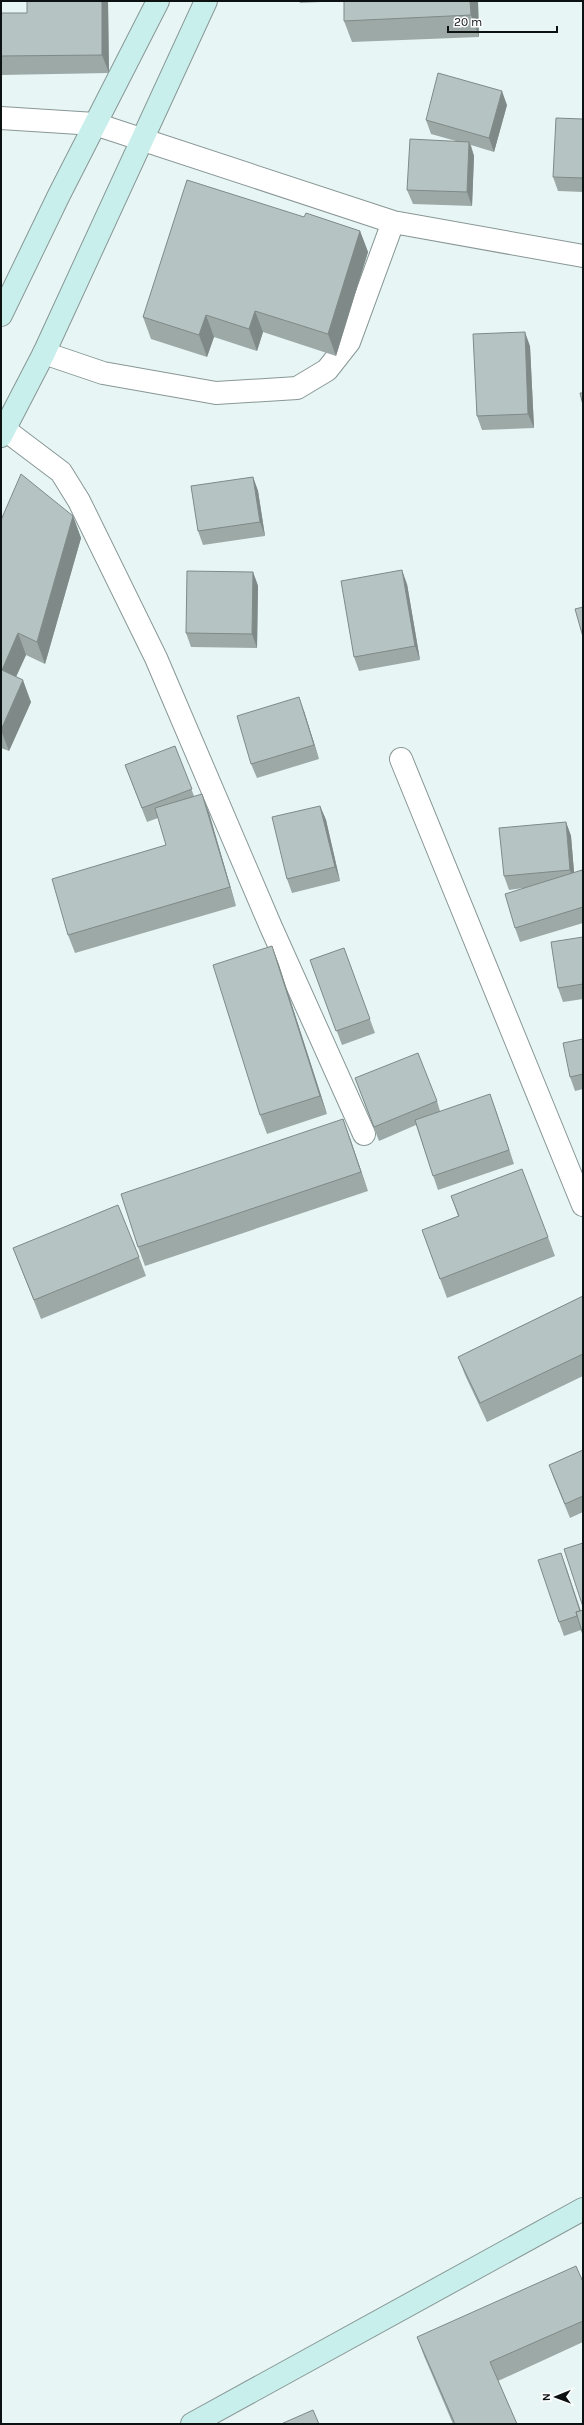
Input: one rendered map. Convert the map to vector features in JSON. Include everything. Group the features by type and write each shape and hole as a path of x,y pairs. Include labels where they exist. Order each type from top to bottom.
{"street":[{"path":"1,315 158,1"},
{"path":"206,1 44,353 3,433 60,472 79,501 156,658 271,927 364,1134"},
{"path":"1,118 96,124 393,222 583,256"},
{"path":"44,353 104,373 216,393 297,388 327,370 349,342 393,222"},
{"path":"401,759 583,1205"},
{"path":"192,2424 583,2209"}],"building":[{"path":"27,1 102,1 102,55 1,56 1,13 27,13"},
{"path":"344,1 470,1 471,15 344,21"},
{"path":"438,73 502,91 489,138 426,120"},
{"path":"556,118 583,119 583,178 553,177"},
{"path":"410,139 469,142 467,192 407,190"},
{"path":"187,180 304,217 306,213 360,231 328,334 255,311 249,329 206,315 199,335 143,317"},
{"path":"525,332 528,414 477,416 473,334"},
{"path":"580,393 583,393 583,405"},
{"path":"21,474 73,516 37,642 18,633 2,670 23,680 1,730 1,520"},
{"path":"253,477 260,522 198,531 191,486"},
{"path":"402,570 415,646 354,657 341,581"},
{"path":"187,571 253,572 252,634 186,633"},
{"path":"583,607 583,637 575,609"},
{"path":"299,697 314,745 251,764 237,716"},
{"path":"175,746 192,789 142,808 125,765"},
{"path":"202,794 230,887 68,935 52,879 166,845 155,808"},
{"path":"320,806 335,867 287,879 272,817"},
{"path":"566,822 570,870 504,876 499,828"},
{"path":"582,870 583,907 515,928 505,894"},
{"path":"583,937 583,984 558,988 551,942"},
{"path":"272,946 320,1096 260,1115 213,965"},
{"path":"344,948 370,1019 336,1031 310,960"},
{"path":"583,1039 583,1074 570,1077 563,1043"},
{"path":"418,1053 437,1101 374,1127 355,1078"},
{"path":"490,1094 509,1150 433,1176 415,1120"},
{"path":"343,1119 361,1172 138,1247 121,1194"},
{"path":"522,1169 548,1237 440,1279 422,1230 459,1216 451,1196"},
{"path":"118,1205 139,1257 34,1300 13,1248"},
{"path":"583,1296 583,1354 480,1403 458,1357"},
{"path":"583,1450 583,1496 565,1504 549,1465"},
{"path":"583,1543 583,1607 564,1549"},
{"path":"561,1553 580,1611 576,1612 577,1616 559,1622 538,1560"},
{"path":"583,1610 583,1635 576,1612"},
{"path":"576,2266 583,2282 583,2321 490,2362 517,2424 455,2424 417,2337"},
{"path":"313,2410 319,2424 281,2424"}]}
